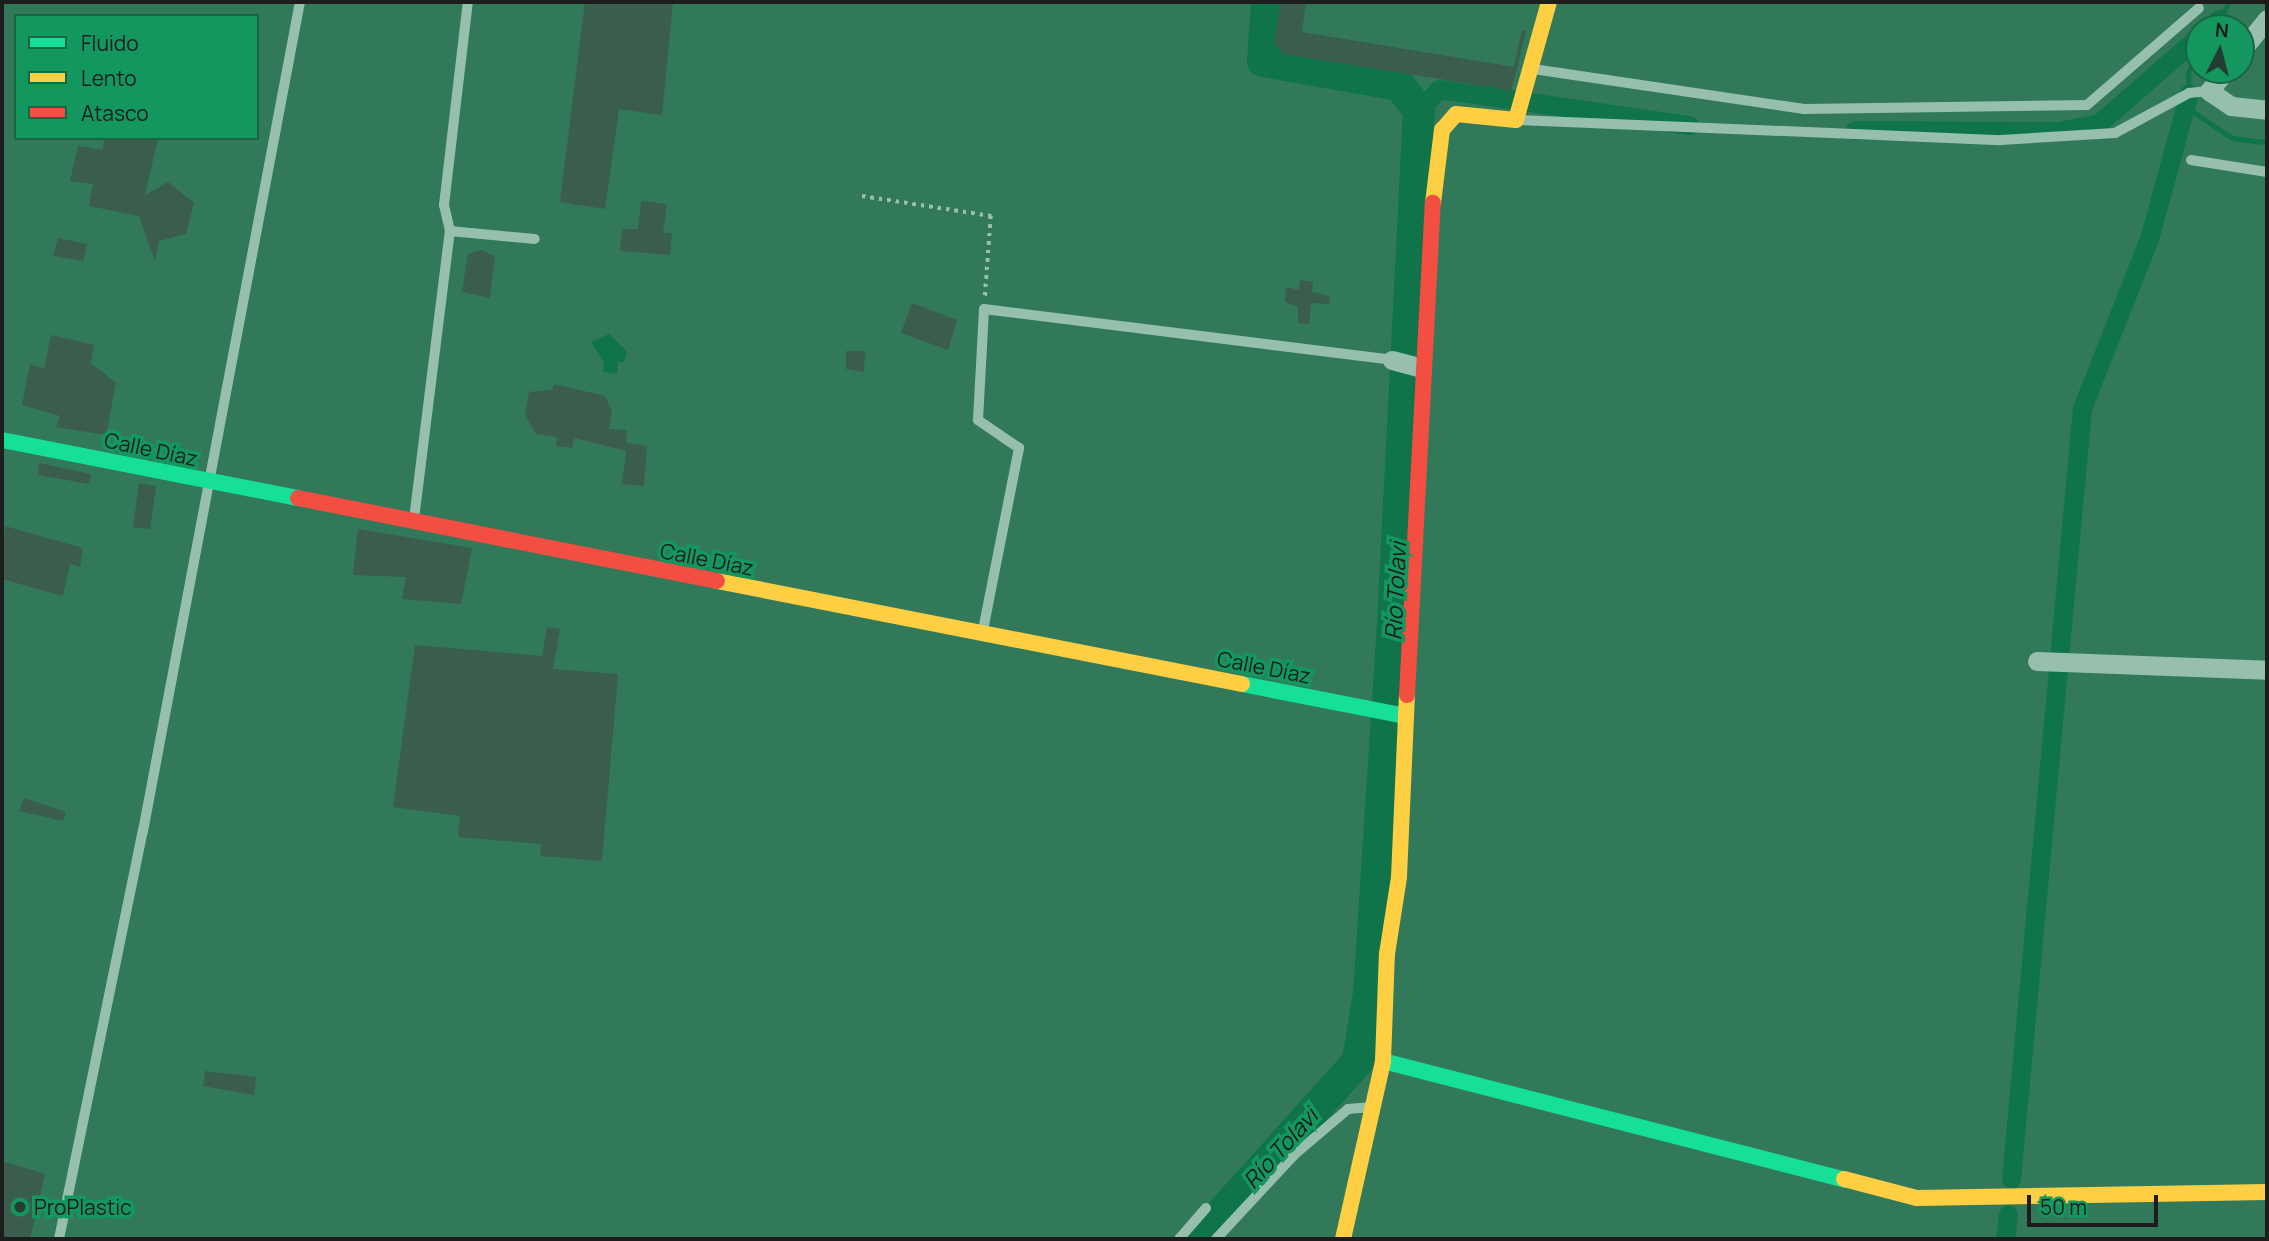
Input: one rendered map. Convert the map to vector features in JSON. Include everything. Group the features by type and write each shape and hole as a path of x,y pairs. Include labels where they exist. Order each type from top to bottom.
{"street":[{"path":"1343,1239 1383,1061 1387,954 1399,877 1398,714 1417,368 1441,130 1456,114 1518,116 1527,93 1549,2"},
{"path":"2255,34 2267,19"},
{"path":"2215,84 2209,91 2231,106 2267,110"},
{"path":"1392,360 1417,368"},
{"name":"Calle Díaz","path":"2,440 413,523 1398,714"},
{"path":"2037,661 2267,670"},
{"path":"1383,1061 1917,1198 2267,1192"}],"lane":[{"path":"59,1239 210,483 300,2"},
{"path":"413,523 450,231 444,205 468,2"},
{"path":"1533,69 1804,109 2087,105 2199,8"},
{"path":"1518,116 2001,140 2115,133 2189,93 2209,91"},
{"path":"2191,160 2267,172"},
{"path":"450,231 534,239"},
{"path":"982,634 1019,448 978,420 984,309 1392,360"},
{"path":"1216,1239 1294,1155 1348,1109 1373,1107"},
{"path":"1179,1239 1206,1208"}],"path":[{"path":"862,196 991,216 984,309"}],"shaded area":[{"path":"609,334 627,351 624,362 618,362 617,374 603,372 604,363 591,342"}],"building":[{"path":"585,2 673,2 662,115 619,109 605,209 560,202"},
{"path":"1281,2 1306,2 1302,32 1514,67 1522,30 1526,31 1507,100 1509,90 1283,54 1274,42"},
{"path":"104,140 158,140 145,195 168,182 194,203 186,234 159,241 155,262 139,216 89,206 93,184 70,181 78,146 103,150"},
{"path":"641,201 667,204 663,233 672,233 670,255 620,251 622,229 638,229"},
{"path":"58,238 87,244 83,261 53,256"},
{"path":"481,250 495,256 490,298 462,292 468,254"},
{"path":"1300,280 1313,282 1312,292 1330,296 1329,304 1311,303 1309,324 1298,323 1298,307 1285,302 1286,287 1299,290"},
{"path":"912,303 957,320 948,350 901,333"},
{"path":"51,335 94,345 91,363 116,383 106,435 56,427 60,416 22,405 30,364 44,369"},
{"path":"846,351 865,351 864,372 846,369"},
{"path":"554,384 605,396 612,412 609,429 627,430 626,451 574,438 572,448 556,446 557,437 536,434 525,415 529,392 552,390"},
{"path":"627,443 647,446 644,486 622,484"},
{"path":"39,463 91,474 89,484 38,475"},
{"path":"139,483 156,486 150,529 133,527"},
{"path":"5,526 83,548 80,567 70,564 63,596 2,579"},
{"path":"358,529 472,548 461,604 402,599 406,577 353,575"},
{"path":"547,627 560,629 553,669 618,674 602,861 540,856 541,844 458,837 460,816 393,807 415,645 542,656"},
{"path":"24,798 66,812 63,821 19,811"},
{"path":"205,1071 256,1077 254,1095 203,1086"},
{"name":"ProPlastic","path":"2,1161 45,1174 30,1239 2,1239"}],"waterway":[{"name":"Río Tolavi","path":"1198,1239 1358,1061 1369,994 1393,623 1419,110 1399,85 1263,61 1267,2"},
{"path":"2222,14 2229,2"},
{"path":"1855,130 2058,131 2099,123 2185,48"},
{"path":"2188,84 2189,109 2232,138 2267,142"},
{"path":"1419,110 1439,89 1689,125"},
{"path":"2011,1179 2082,408 2149,239 2189,93"},
{"path":"2005,1239 2008,1214"}],"traffic: fast":[{"path":"2,440 298,498"},
{"path":"1242,684 1405,716"},
{"path":"1383,1061 1844,1179"}],"traffic: slow":[{"path":"1433,203 1442,130 1456,114 1516,120 1549,2"},
{"path":"717,581 1242,684"},
{"path":"1343,1239 1383,1061 1387,954 1399,877 1407,695"},
{"path":"1844,1179 1917,1198 2267,1192"}],"traffic: jam":[{"path":"1407,695 1433,203"},
{"path":"298,498 717,581"}],"place":[{"name":"ProPlastic","path":"20,1207"}]}
